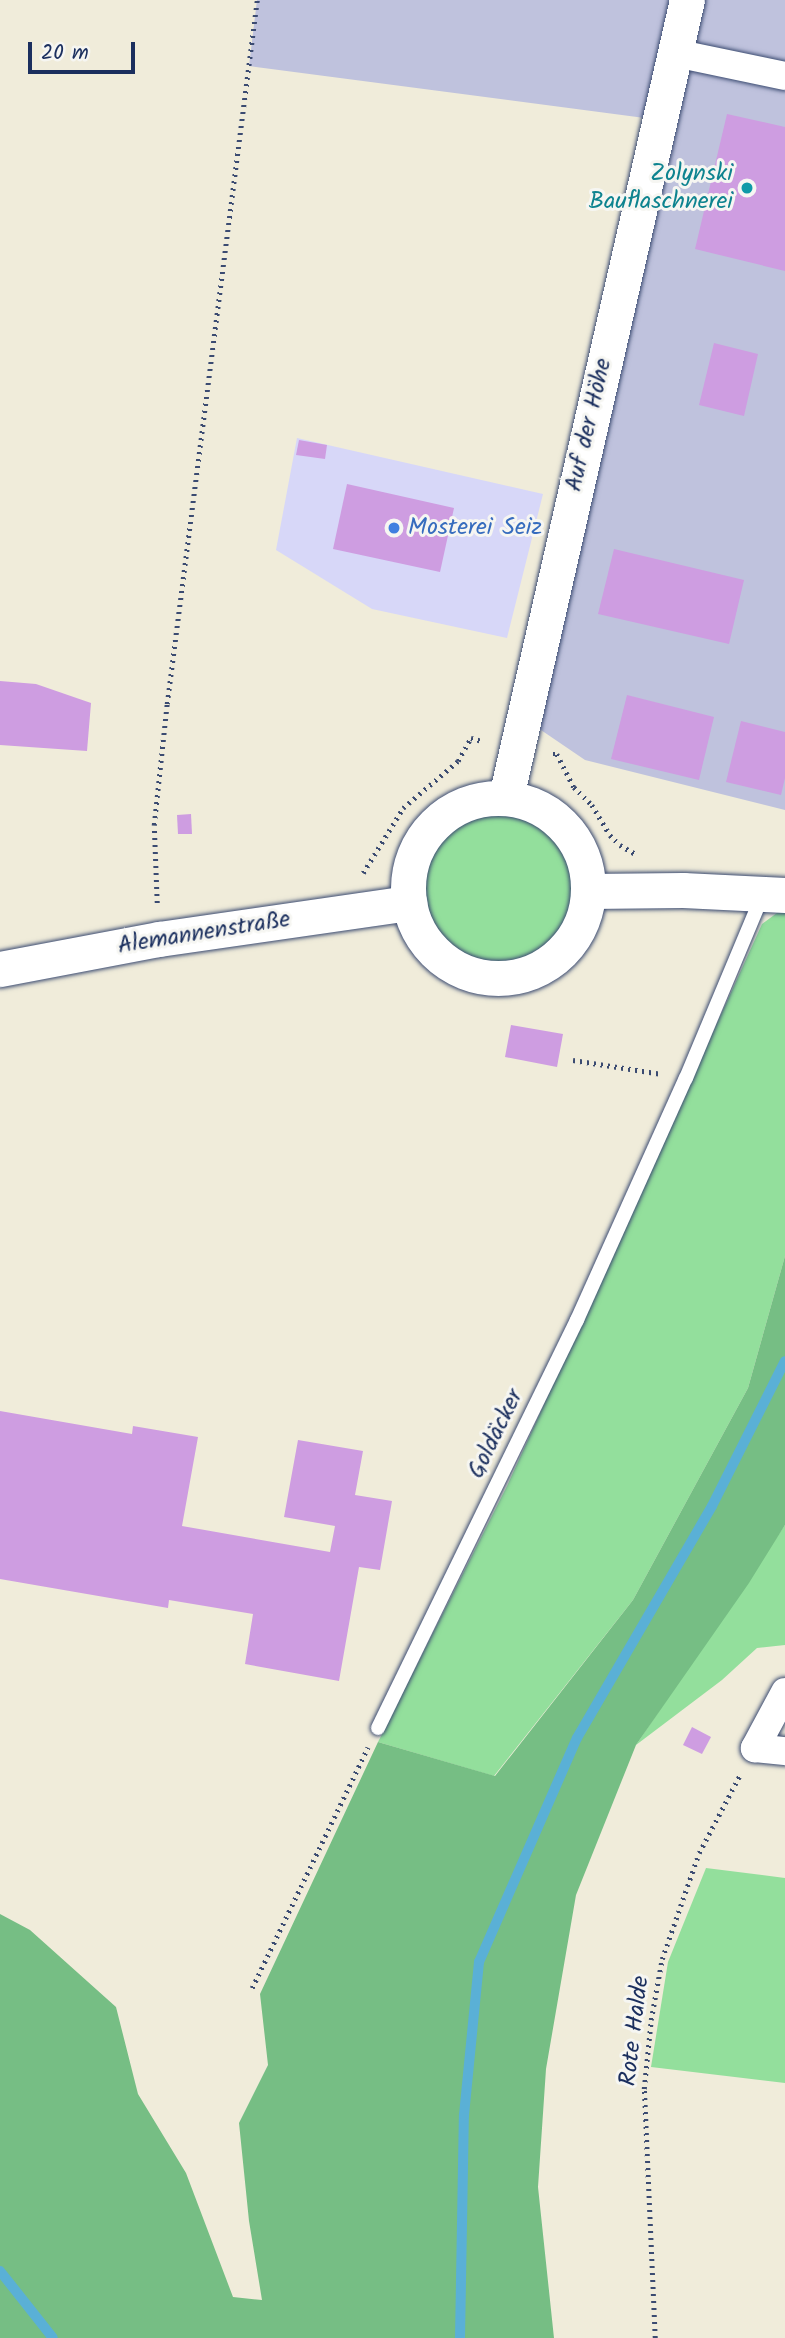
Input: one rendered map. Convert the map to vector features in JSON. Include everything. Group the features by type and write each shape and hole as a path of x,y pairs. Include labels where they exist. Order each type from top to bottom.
{"street":[{"name":"Auf der Höhe","path":"506,797 687,0"},
{"path":"675,53 785,76"},
{"path":"506,797 544,809 572,835 582,852 589,891 587,909 570,943 541,968 505,978 467,973 435,953 423,938 409,903 408,883 412,862 420,843 432,826 466,803 506,797"},
{"path":"589,891 683,890 774,894"},
{"name":"Alemannenstraße","path":"0,969 159,939 409,903"},
{"path":"785,1692 755,1748 785,1751"}],"lane":[{"name":"Goldäcker","path":"378,1728 577,1320 686,1078 774,894"}],"path":[{"path":"159,939 154,825 257,0"},
{"path":"352,878 364,872 403,808 458,761 471,738"},
{"path":"557,754 574,787 592,805 615,840 683,890"},
{"path":"573,1060 686,1078"},
{"path":"252,1988 378,1728"},
{"name":"Rote Halde","path":"656,2338 643,2090 651,2020 662,1959 699,1853 755,1748"}],"shaded area":[{"path":"257,0 785,0 785,810 585,760 538,728 675,122 249,66"},
{"path":"297,438 543,494 507,638 372,609 276,550"}],"green space":[{"path":"499,814 527,820 540,826 551,836 561,847 567,860 573,888 567,916 561,929 551,940 540,950 527,956 499,962 471,956 458,950 447,940 437,929 431,916 425,888 431,860 437,847 447,836 458,826 471,820"},
{"path":"785,907 785,1256 748,1388 633,1600 494,1776 378,1742 507,1486 762,924"},
{"path":"785,1256 785,1525 749,1583 636,1745 576,1895 546,2069 538,2187 554,2338 0,2338 0,1914 30,1930 116,2007 138,2094 186,2173 233,2297 262,2300 249,2221 239,2123 268,2065 260,1994 378,1742 495,1776 633,1600 748,1388"},
{"path":"785,1525 785,1645 757,1648 722,1680 636,1745"},
{"path":"706,1868 785,1878 785,2083 651,2067 668,1962"}],"building":[{"name":"Zolynski Bauflaschnerei","path":"727,114 785,127 785,271 695,249"},
{"path":"714,343 758,354 744,416 699,405"},
{"path":"299,440 327,445 325,459 296,455"},
{"name":"Mosterei Seiz","path":"347,484 454,508 440,572 333,549"},
{"path":"614,549 744,580 729,644 598,614"},
{"path":"0,681 36,684 91,703 87,751 0,745"},
{"path":"627,695 714,717 699,780 611,759"},
{"path":"741,721 785,732 785,778 781,795 726,782"},
{"path":"191,814 192,834 178,834 177,815"},
{"path":"511,1025 563,1034 557,1067 505,1057"},
{"path":"0,1411 132,1434 133,1426 198,1437 182,1526 330,1552 335,1526 284,1517 298,1440 363,1451 355,1495 392,1501 380,1570 359,1567 339,1681 245,1664 253,1614 169,1600 168,1608 0,1579"},
{"path":"692,1727 711,1737 702,1754 683,1745"}],"waterway":[{"path":"460,2338 464,2115 479,1962 577,1738 712,1506 785,1361"},
{"path":"0,2271 53,2338"}],"place":[{"name":"Zolynski Bauflaschnerei","path":"747,188"},
{"name":"Mosterei Seiz","path":"394,528"}]}
